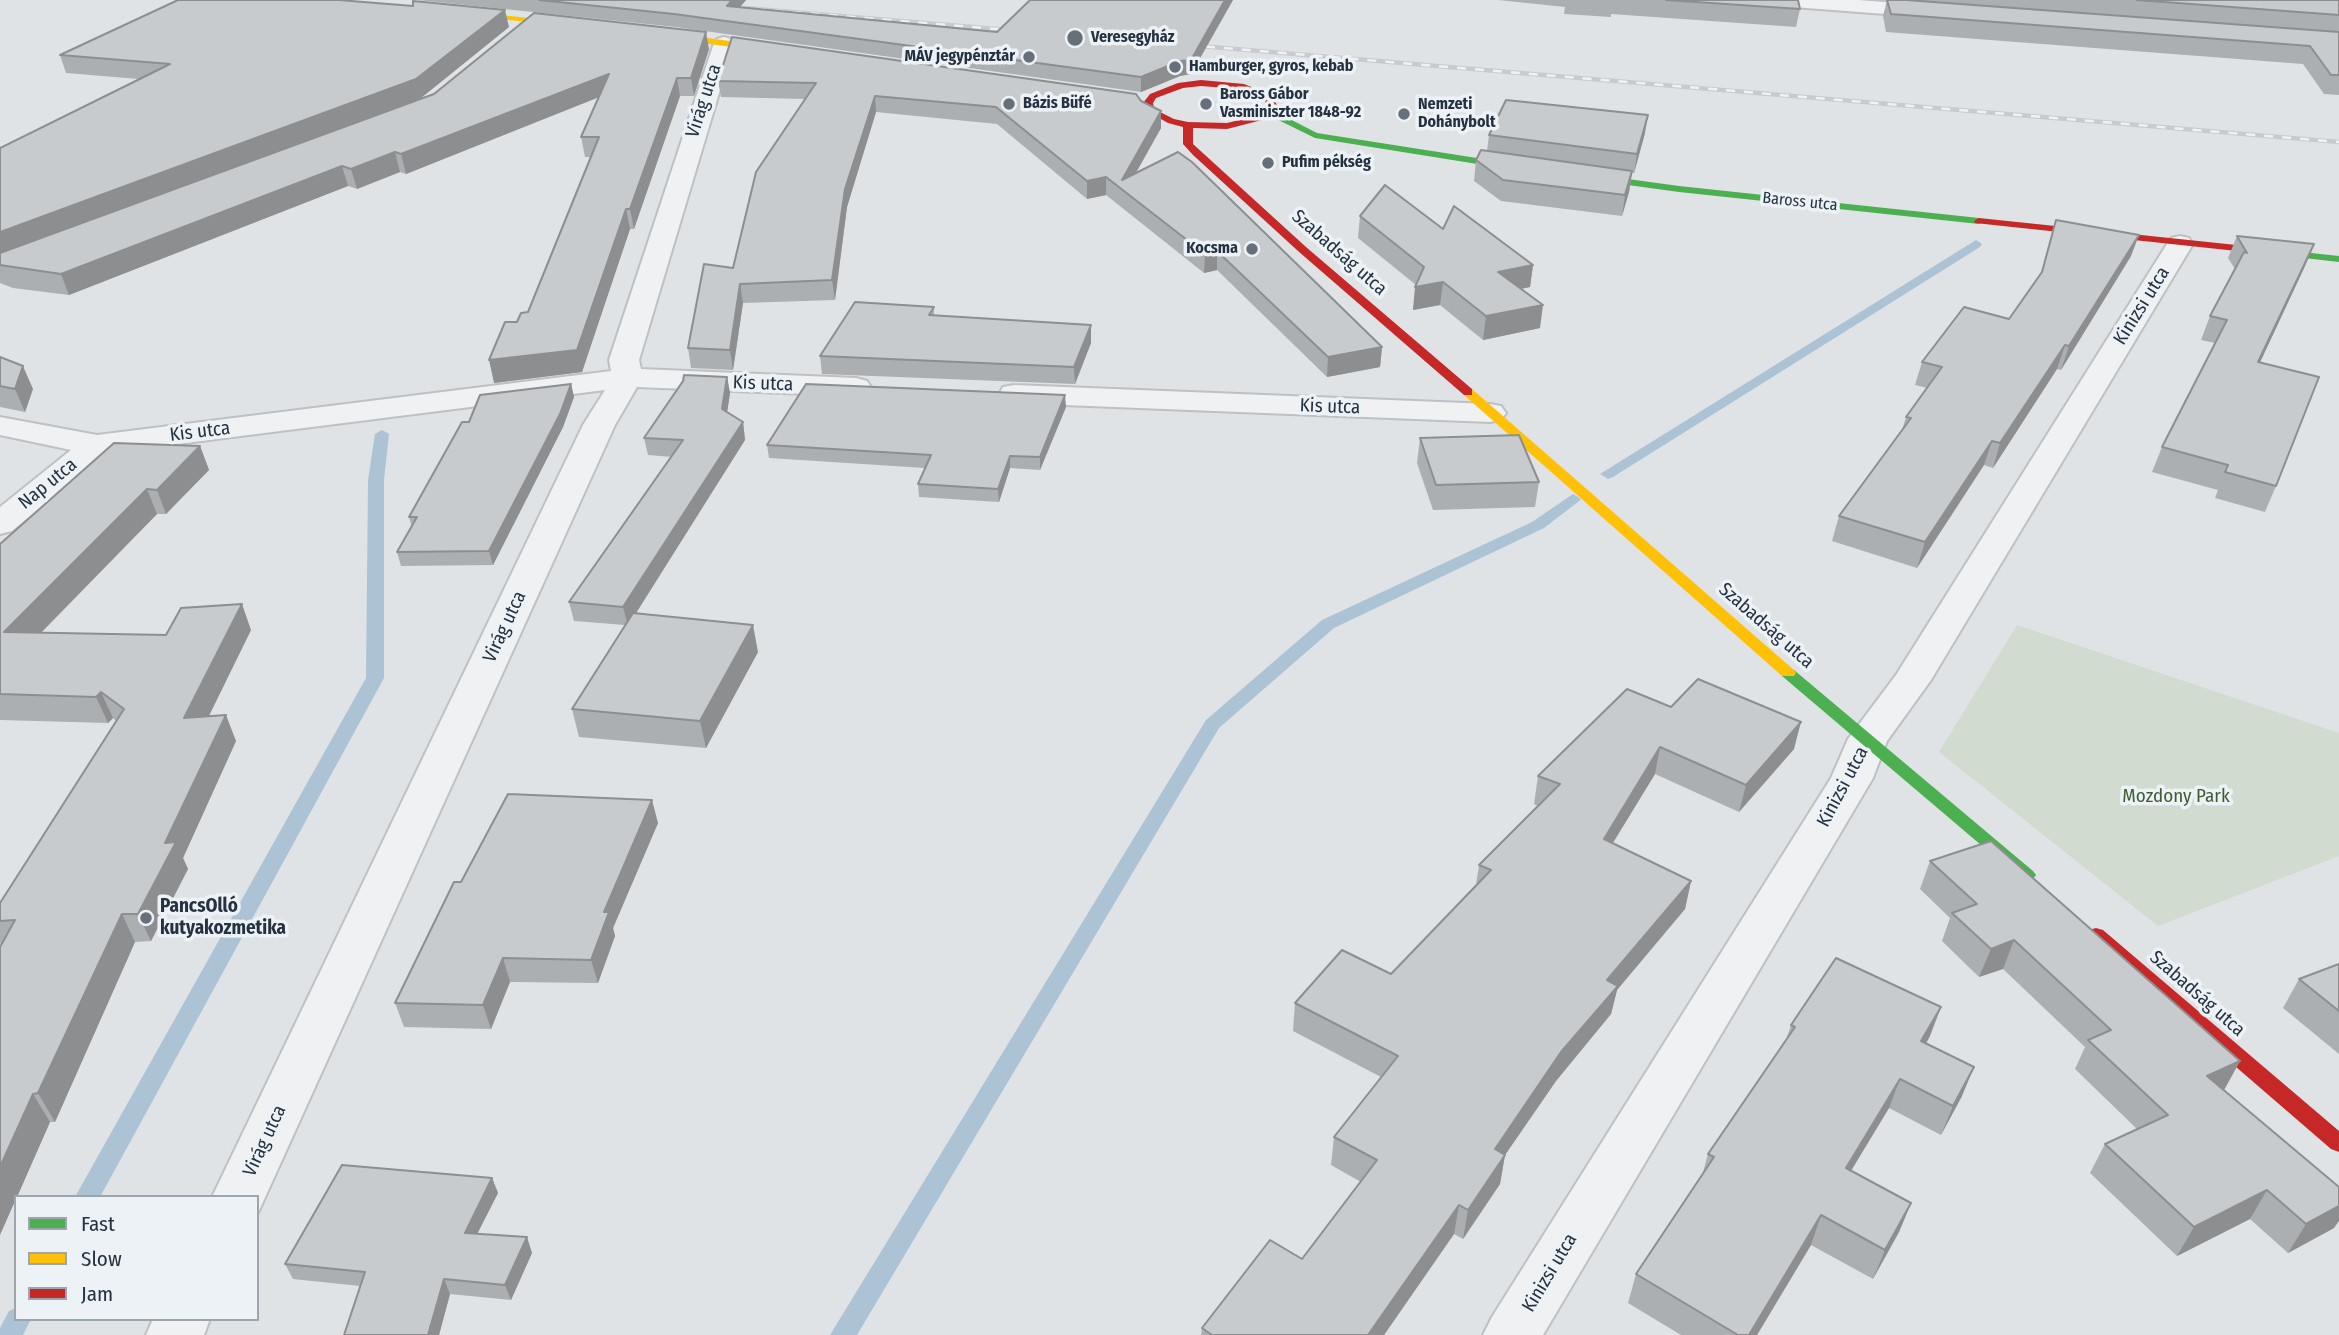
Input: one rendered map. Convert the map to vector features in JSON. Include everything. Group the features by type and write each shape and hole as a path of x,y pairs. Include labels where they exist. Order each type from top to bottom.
{"street":[{"path":"1780,0 1957,13"},
{"path":"437,11 599,27"},
{"path":"515,37 534,20"},
{"path":"637,32 792,52"},
{"name":"Virág utca","path":"240,1195 599,425 628,378 624,360 724,43"},
{"name":"Baross utca","path":"1221,83 1241,86 1268,97 1272,104 1269,112 1259,118 1236,124 1188,125 1158,116 1142,102 1181,85 1221,83"},
{"name":"Baross utca","path":"1269,112 1315,135 1496,164 1679,188 2339,259"},
{"name":"Szabadság utca","path":"1188,125 1188,144 1196,153 1490,413 1570,479 1774,662 2036,883"},
{"name":"Kinizsi utca","path":"1512,1335 1852,778 1868,739 1906,690 2180,244"},
{"name":"Kis utca","path":"0,426 97,445 628,378 890,389"},
{"name":"Kis utca","path":"987,393 1490,413"},
{"name":"Nap utca","path":"0,524 97,445"},
{"name":"Szabadság utca","path":"2088,928 2339,1143"}],"green space":[{"name":"Mozdony Park","path":"2017,625 2339,733 2339,856 2158,926 1939,752"}],"building":[{"path":"178,0 339,0 413,6 413,1 505,10 416,79 0,232 0,148 170,64 60,55"},
{"path":"539,0 732,0 727,6 997,32 1030,0 1225,0 1191,60 1180,61 1141,77 674,14"},
{"path":"1666,0 1798,0 1800,9"},
{"path":"1887,0 2339,32 2339,75 2331,75 2310,46 1891,14"},
{"path":"2137,0 2339,0 2339,15"},
{"path":"534,13 706,32 691,78 677,78 630,209 626,209 577,350 489,360 505,322 517,322 521,313 528,312 599,137 581,137 609,74 401,154 395,152 351,169 342,166 61,274 0,265 0,253 434,94"},
{"path":"732,37 1136,94 1141,101 1161,111 1122,180 1178,152 1192,162 1382,347 1328,357 1217,251 1205,254 1106,177 1087,181 996,107 875,96 845,189 832,280 740,284 730,350 688,348 704,264 733,268 756,172 816,83 718,81"},
{"path":"1506,100 1648,115 1637,154 1489,135"},
{"path":"1481,150 1632,171 1625,195 1503,180 1476,160"},
{"path":"1385,185 1443,229 1454,206 1533,265 1498,272 1543,305 1486,316 1443,282 1415,287 1424,267 1360,216"},
{"path":"2056,220 2139,235 2069,346 2065,345 2000,443 1992,441 1925,542 1839,516 1911,418 1906,417 1942,367 1922,362 1964,307 2009,319 2042,272"},
{"path":"2237,236 2314,244 2258,362 2319,377 2276,486 2225,472 2228,465 2162,447 2227,320 2210,316 2244,252 2247,253"},
{"path":"855,302 934,307 929,315 1091,325 1074,367 820,356"},
{"path":"0,357 23,366 15,389 0,386"},
{"path":"684,375 727,377 722,409 743,422 623,607 569,602 683,440 644,438 683,381"},
{"path":"571,384 560,414 489,551 397,552 417,517 409,517 462,422 469,422 480,395"},
{"path":"806,384 1065,395 1040,457 1010,456 998,489 918,484 931,455 767,445"},
{"path":"1519,435 1539,482 1436,485 1420,438"},
{"path":"114,443 200,446 157,490 147,489 4,632 166,635 181,608 242,604 184,718 226,715 165,843 176,842 138,914 122,914 0,1167 0,947 15,920 0,921 0,903 124,709 101,692 96,697 0,694 0,544"},
{"path":"633,613 753,625 700,721 572,709"},
{"path":"1698,679 1801,722 1746,785 1660,747 1604,839 1691,881 1607,980 1618,986 1561,1052 1495,1149 1505,1155 1468,1210 1459,1205 1368,1335 1212,1335 1202,1328 1270,1240 1302,1259 1377,1160 1334,1137 1398,1056 1295,1003 1342,950 1391,974 1491,870 1479,865 1560,784 1538,776 1627,689 1671,707"},
{"path":"508,794 652,800 604,912 609,912 591,960 503,958 483,1005 395,1003 454,882 461,882"},
{"path":"1991,841 2240,1061 2207,1076 2339,1187 2339,1206 2306,1224 2267,1190 2194,1227 2105,1144 2168,1115 2088,1040 2111,1030 2014,940 1991,949 1952,913 1977,904 1930,861"},
{"path":"1836,958 1941,1007 1921,1041 1974,1067 1953,1106 1900,1079 1846,1168 1911,1203 1885,1250 1821,1215 1749,1335 1738,1335 1636,1274 1714,1157 1708,1154 1795,1027 1791,1025"},
{"path":"2339,964 2339,1011 2299,979"},
{"path":"342,1165 492,1178 465,1233 527,1237 505,1285 444,1279 428,1335 344,1335 365,1272 285,1264"}],"waterway":[{"path":"1608,474 1976,244"},
{"path":"88,1195 375,678 376,480 382,434"},
{"path":"843,1335 1212,724 1328,624 1538,525 1573,499"},
{"path":"10,1335 17,1321"}],"railway":[{"path":"721,6 1021,31"},
{"path":"1188,45 2339,142"}],"traffic: fast":[{"path":"1269,112 1315,135 1496,164 1679,189 1979,221"},
{"path":"2246,249 2339,259"},
{"path":"1788,673 2027,875"}],"traffic: slow":[{"path":"453,12 577,25"},
{"path":"655,34 782,51"},
{"path":"1468,392 1788,673"}],"traffic: jam":[{"path":"1201,83 1241,86 1268,97 1272,105 1269,112 1259,118 1227,126 1188,125 1171,121 1150,110 1148,103 1153,96 1181,85 1201,83"},
{"path":"1188,125 1188,144 1196,153 1302,249 1468,392"},
{"path":"1979,221 2246,249"},
{"path":"2096,935 2339,1143"}],"place":[{"name":"Veresegyház","path":"1075,38"},
{"name":"MÁV jegypénztár","path":"1029,57"},
{"name":"Hamburger, gyros, kebab","path":"1175,67"},
{"name":"Bázis Büfé","path":"1009,104"},
{"name":"Baross Gábor Vasminiszter 1848-92","path":"1206,104"},
{"name":"Nemzeti Dohánybolt","path":"1404,114"},
{"name":"Pufim pékség","path":"1268,163"},
{"name":"Kocsma","path":"1252,249"},
{"name":"PancsOlló kutyakozmetika","path":"146,918"}]}
